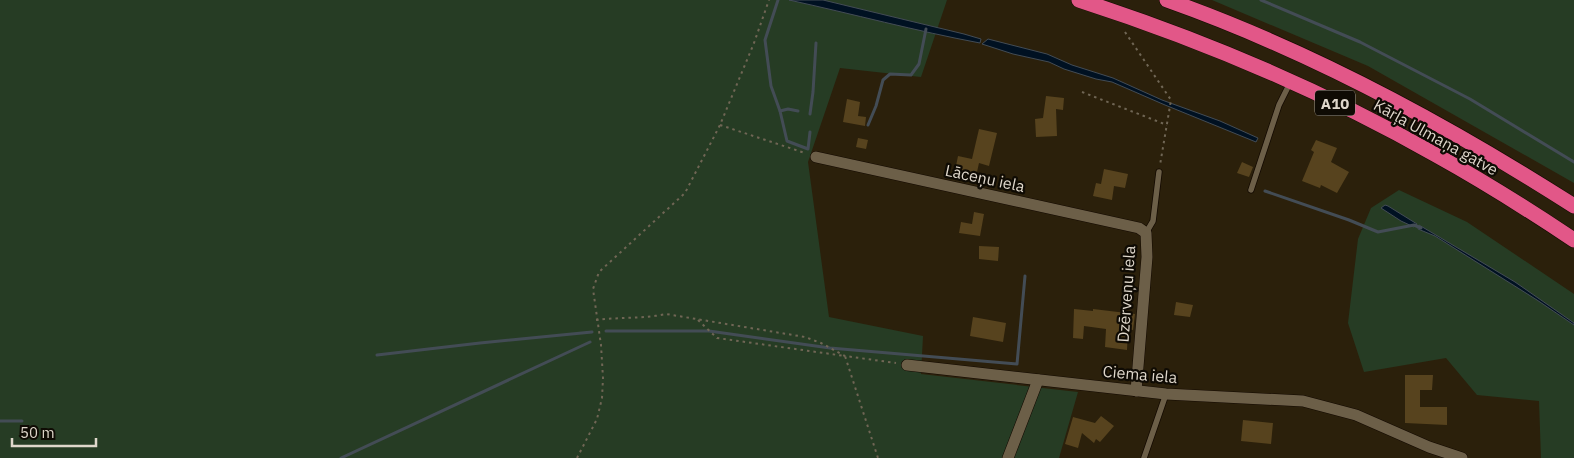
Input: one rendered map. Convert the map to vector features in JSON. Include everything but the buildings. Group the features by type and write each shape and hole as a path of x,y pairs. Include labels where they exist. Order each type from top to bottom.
{"highway":[{"name":"Kārļa Ulmaņa gatve","path":"1079,0 1218,50 1291,81 1436,154 1574,240"},
{"name":"Kārļa Ulmaņa gatve","path":"1167,0 1233,25 1304,56 1382,94 1452,132 1574,206"}],"street":[{"name":"Lāceņu iela","path":"816,157 1128,225 1139,228 1146,234"},
{"name":"Dzērveņu iela","path":"1136,391 1147,257 1146,234"},
{"name":"Ciema iela","path":"907,365 1166,394 1303,401 1356,415 1429,447 1462,458"},
{"path":"1008,458 1038,380"}],"lane":[{"path":"1251,190 1279,105 1291,81"},
{"name":"Dzērveņu iela","path":"1146,234 1153,221 1159,172"},
{"path":"1144,458 1166,394"}],"path":[{"path":"577,458 597,419 602,398 603,378 593,289 599,272 685,193 720,125 754,43 769,0"},
{"path":"1126,32 1171,100 1159,172"},
{"path":"1082,92 1166,125"},
{"path":"720,125 816,157"},
{"path":"596,320 649,318 666,314 810,339 821,343 846,356 878,458"},
{"path":"697,319 717,338 907,365"}],"green space":[{"path":"0,0 947,0 921,77 840,68 808,162 829,317 923,336 921,374 1078,392 1059,458 0,458"},
{"path":"1212,0 1574,0 1574,183 1368,66"},
{"path":"1399,190 1467,222 1574,294 1574,458 1541,458 1539,401 1477,395 1446,358 1364,372 1348,323 1358,239 1371,208"}],"water":[{"path":"789,0 823,0 981,39 980,43"},
{"path":"988,39 1047,54 1072,65 1113,78 1162,100 1220,121 1258,138 1256,142 1112,82 1096,79 1049,62 1013,54 982,44"},
{"path":"1385,205 1417,224 1414,227 1401,221 1381,208"},
{"path":"1419,225 1515,282 1574,323 1574,325 1435,236 1418,229"}],"waterway":[{"path":"778,0 765,40 771,86 780,111 787,141 808,149 810,132"},
{"path":"1261,0 1360,42 1470,99 1574,162"},
{"path":"868,125 876,106 883,80 890,74 911,75 919,64 926,29"},
{"path":"810,114 816,43"},
{"path":"780,111 788,109 798,111"},
{"path":"1265,191 1378,232 1414,225 1421,228"},
{"path":"606,331 709,331 830,348 1017,364 1025,276"},
{"path":"377,355 592,332"},
{"path":"341,458 590,342"},
{"path":"0,421 22,421"}]}
